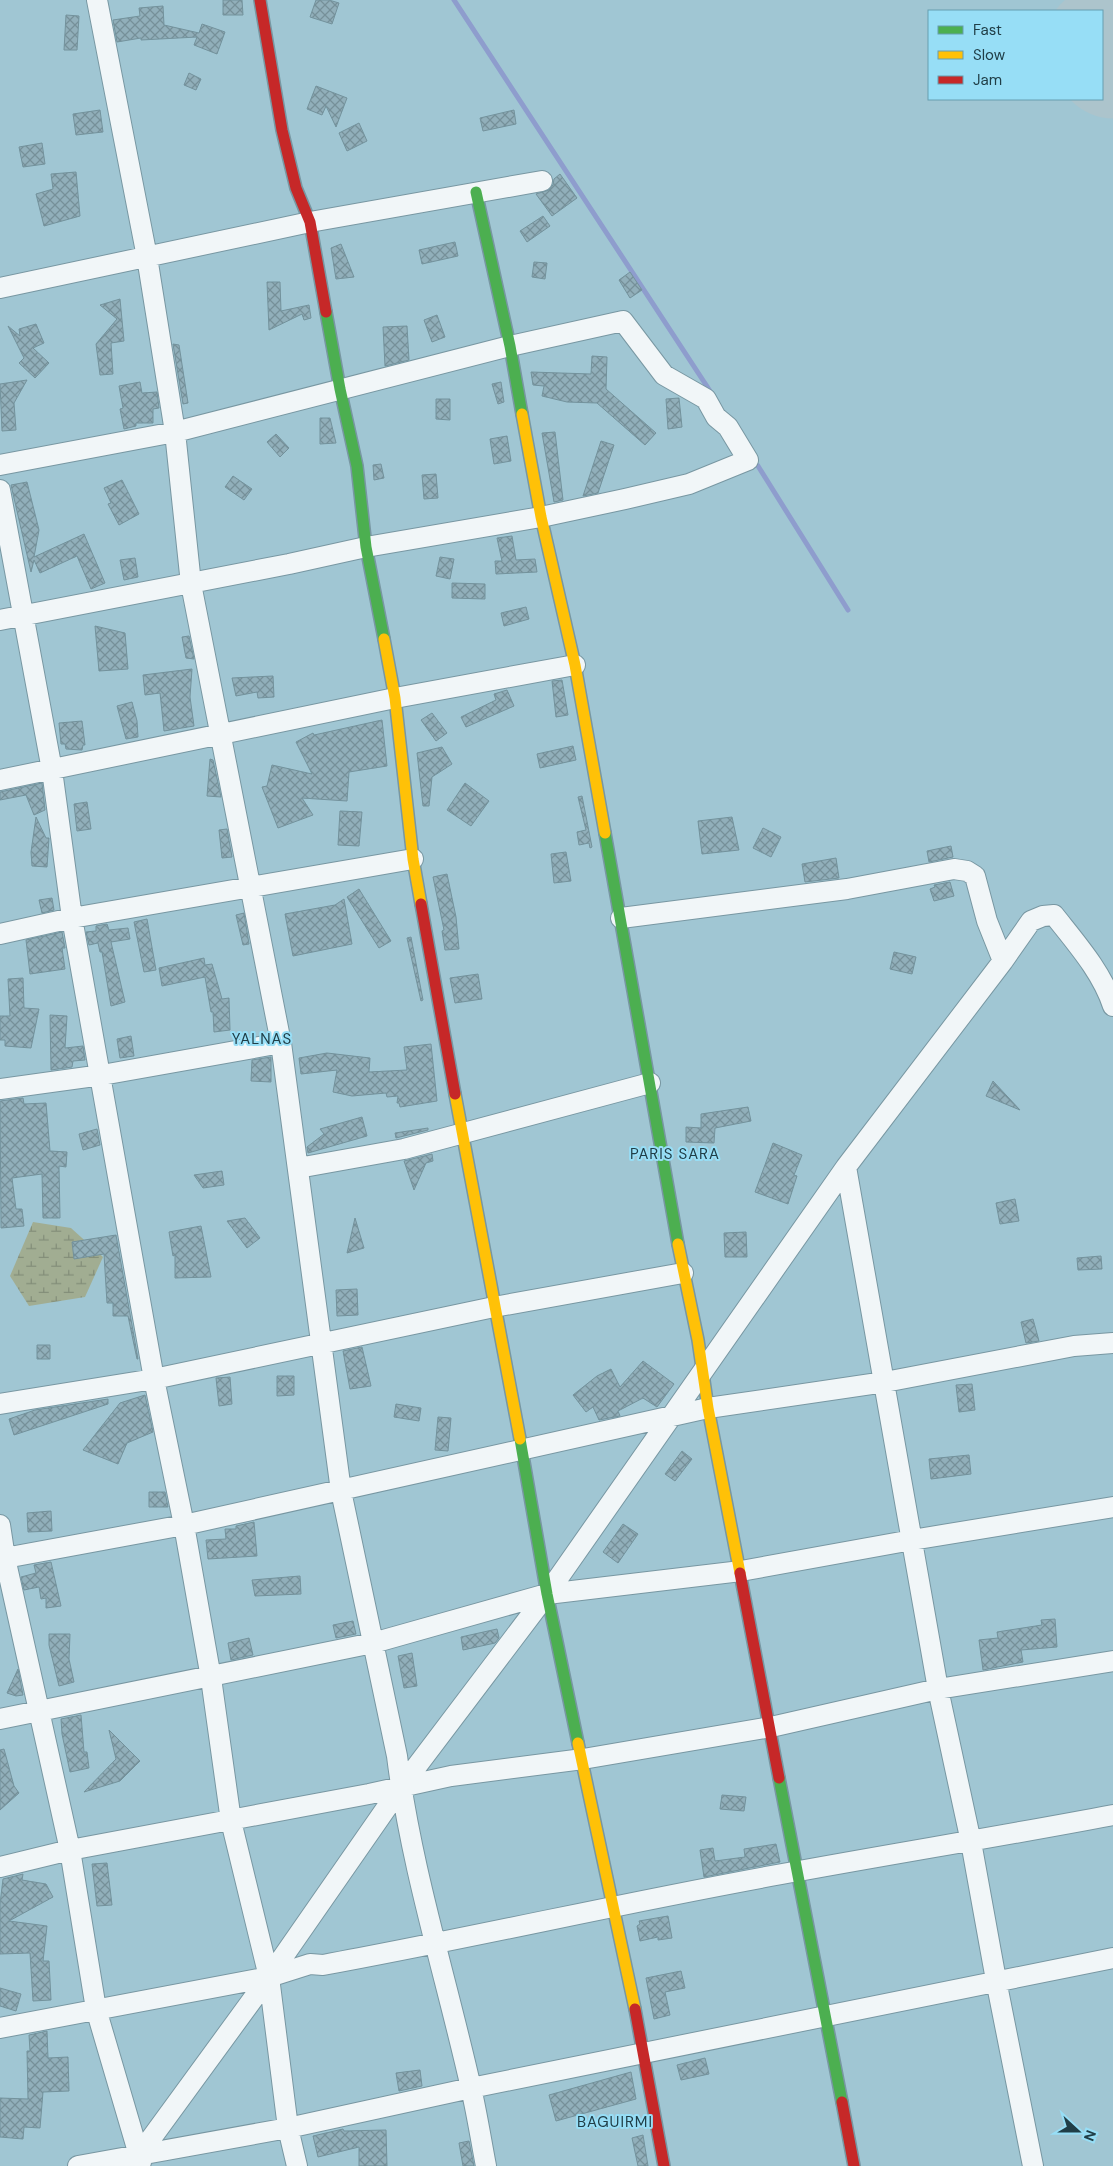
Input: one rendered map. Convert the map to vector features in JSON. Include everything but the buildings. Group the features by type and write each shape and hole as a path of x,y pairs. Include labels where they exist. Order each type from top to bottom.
{"street":[{"path":"97,0 147,257 175,432 191,584 281,1043 320,1343 342,1491 397,1756 401,1787 435,1944 471,2088 486,2166"},
{"path":"260,0 274,91 291,174 300,202 310,222 340,389 357,466 366,547 395,698 413,859 547,1594 644,2054 664,2166"},
{"path":"0,288 310,222 542,181"},
{"path":"476,192 510,346 541,517 575,666 683,1274 854,2166"},
{"path":"0,465 175,432 510,346 623,322 664,375 706,399 716,417 728,427 748,460 689,484 541,517 366,547 191,584 0,620"},
{"path":"0,490 52,770 72,918 102,1076 154,1379 184,1525 211,1678 231,1821 269,1977 288,2128 297,2166"},
{"path":"0,780 220,736 395,698 575,666"},
{"path":"0,934 72,918 413,859"},
{"path":"621,918 847,889 954,869 967,871 975,876 987,921 1003,961"},
{"path":"138,2162 401,1787 547,1594 846,1167 1003,961 1031,920 1054,915 1090,962 1109,993 1113,1006"},
{"path":"0,1089 102,1076 281,1043"},
{"path":"298,1168 404,1149 650,1083"},
{"path":"846,1167 938,1689 971,1842 1033,2166"},
{"path":"0,1404 154,1379 494,1307 683,1274"},
{"path":"2,1558 184,1525 708,1408 885,1382 1020,1357 1041,1351 1113,1343"},
{"path":"0,1720 374,1643 547,1594 741,1571 912,1540 1113,1508"},
{"path":"0,1525 2,1558 70,1850 96,2009 138,2162"},
{"path":"0,1867 70,1850 231,1821 451,1776 583,1759 770,1727 938,1689 1113,1661"},
{"path":"0,2028 269,1977 310,1964 323,1965 798,1871 971,1842 1113,1815"},
{"path":"78,2166 138,2162 471,2088 644,2054 996,1980 1113,1958"}],"green space":[{"path":"33,1222 71,1228 103,1257 85,1297 29,1306 10,1276"}],"waterway":[{"path":"454,0 712,394"},
{"path":"758,466 848,610"}],"runway":[{"path":"1103,46 1113,61"}],"traffic: fast":[{"path":"476,192 510,346 522,414"},
{"path":"326,312 357,466 366,547 384,639"},
{"path":"605,833 678,1244"},
{"path":"520,1439 547,1594 578,1743"},
{"path":"779,1778 842,2102"}],"traffic: slow":[{"path":"522,414 541,517 575,665 605,833"},
{"path":"384,639 395,698 413,859 421,904"},
{"path":"455,1094 520,1439"},
{"path":"678,1244 698,1340 708,1408 740,1573"},
{"path":"578,1743 635,2009"}],"traffic: jam":[{"path":"260,0 282,130 296,188 310,222 326,312"},
{"path":"421,904 455,1094"},
{"path":"740,1573 779,1778"},
{"path":"635,2009 664,2166"},
{"path":"842,2102 854,2166"}],"district":[{"name":"YALNAS","path":"262,1039"},
{"name":"PARIS SARA","path":"675,1154"},
{"name":"BAGUIRMI","path":"615,2122"}]}
